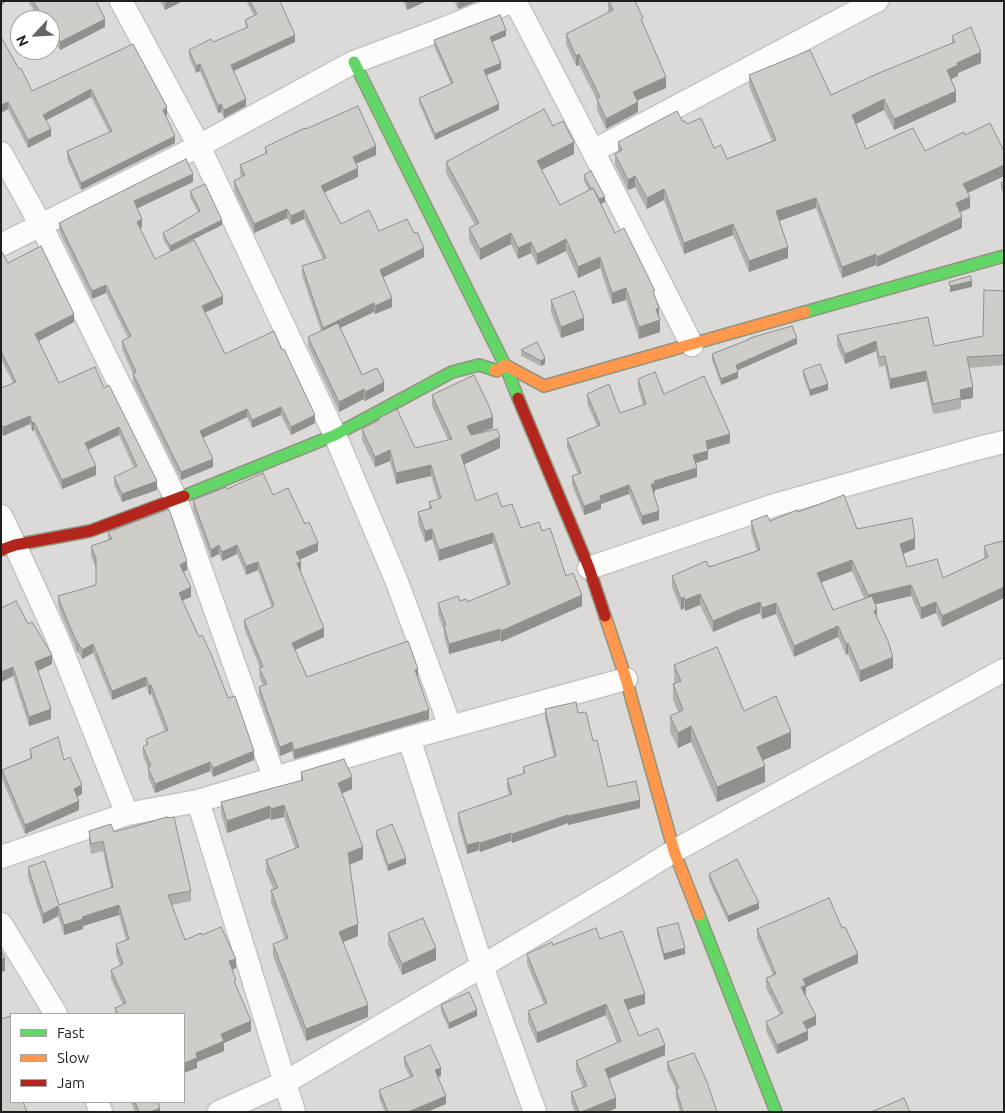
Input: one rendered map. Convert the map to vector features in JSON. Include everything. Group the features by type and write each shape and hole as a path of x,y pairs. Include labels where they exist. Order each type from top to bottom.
{"street":[{"path":"121,1 199,146 335,435 398,582 450,726"},
{"path":"1,245 199,146 354,62 514,1 692,345"},
{"path":"593,151 877,1"},
{"path":"354,62 509,375 589,568 626,679 674,851 776,1112"},
{"path":"1,153 41,225 176,499 274,777"},
{"path":"509,375 654,345 1004,250"},
{"path":"8,548 90,531 176,499 335,435 452,372 479,365 544,386 1004,256"},
{"path":"589,568 778,504 1004,442"},
{"path":"1,516 8,548 56,635 127,814"},
{"path":"219,1112 286,1082 674,851 1004,670"},
{"path":"1,857 127,814 198,801 450,726 626,679"},
{"path":"409,738 482,966 535,1112"},
{"path":"198,801 294,1112"},
{"path":"1,924 55,1013"}],"shaded area":[{"path":"1,1 1004,1 1004,1112 1,1112"}],"building":[{"path":"33,1 96,1 105,19 60,42 60,10 39,10"},
{"path":"250,1 280,1 295,35 231,65 246,99 224,110 221,104 218,106 200,64 196,66 189,50 211,39 213,42 248,27 245,20 257,14"},
{"path":"609,1 635,1 666,77 633,92 638,102 606,119 597,99 600,97 579,54 576,56 566,34 613,10"},
{"path":"500,15 506,30 490,37 501,63 484,70 499,104 435,134 419,98 453,83 434,40"},
{"path":"971,27 981,52 957,63 958,65 947,70 956,91 894,119 884,99 852,115 866,149 913,128 925,151 964,132 965,135 990,123 1004,151 1004,165 963,184 970,197 956,203 962,217 877,257 876,254 842,267 816,198 776,211 788,247 749,261 733,224 684,243 664,189 647,198 635,176 628,180 615,154 622,150 618,142 677,111 683,122 685,121 687,124 701,118 714,148 721,145 727,159 776,140 749,75 810,50 831,95 955,42 952,36"},
{"path":"1,37 10,53 10,60 14,60 19,69 21,68 32,91 133,44 167,107 163,110 175,136 81,183 67,151 112,131 91,89 43,115 51,129 28,140 8,102 1,105"},
{"path":"358,106 376,146 353,157 358,168 321,186 341,224 369,210 379,231 407,219 414,233 417,232 424,248 380,270 392,298 375,306 374,303 323,328 302,266 326,258 304,210 291,216 287,209 254,224 234,181 245,175 240,165 267,153 265,147"},
{"path":"544,109 553,126 563,121 574,142 537,161 560,205 593,188 615,233 624,228 655,290 653,291 659,308 656,309 660,320 639,327 626,288 612,293 600,257 578,267 566,239 537,254 531,242 518,248 511,233 480,249 469,228 479,223 446,162"},
{"path":"186,159 193,174 134,201 142,219 137,222 155,259 194,240 223,296 202,306 225,354 274,331 315,415 291,427 281,407 252,420 247,409 200,431 213,459 181,472 133,374 136,372 122,341 131,336 106,285 92,291 59,223"},
{"path":"591,171 605,197 599,199 593,188 591,189 584,175"},
{"path":"205,184 222,220 170,246 163,233 200,211 190,191"},
{"path":"41,246 74,314 35,334 59,383 95,367 104,388 109,385 157,481 122,494 114,477 137,466 119,427 85,443 96,466 62,480 30,416 3,427 1,424 1,388 16,382 1,351 1,250 8,263"},
{"path":"970,276 972,281 950,286 949,282"},
{"path":"984,290 1004,291 1004,355 967,357 973,387 960,390 961,398 933,404 926,371 890,379 885,356 879,357 876,341 845,354 837,335 928,317 934,346 983,336"},
{"path":"574,291 584,318 561,327 551,300"},
{"path":"338,323 362,375 377,368 384,382 365,392 364,389 339,402 308,337"},
{"path":"792,326 797,338 736,365 738,372 721,379 712,354 750,338"},
{"path":"537,342 545,358 541,361 521,350"},
{"path":"820,364 828,384 810,390 803,370"},
{"path":"655,372 664,394 704,376 730,434 706,441 708,451 693,455 697,468 654,481 655,484 651,484 659,511 642,516 629,485 600,496 601,500 584,506 572,476 581,473 567,439 600,425 587,394 609,384 620,413 646,404 638,379"},
{"path":"474,375 493,417 467,426 471,435 497,429 500,437 461,455 476,501 497,493 502,507 512,504 521,528 539,522 542,531 550,528 566,576 573,573 582,595 501,631 500,629 449,644 444,626 446,625 438,603 458,596 460,601 466,599 467,602 510,584 493,533 439,550 432,529 425,531 418,512 432,508 429,502 441,498 431,465 396,473 390,450 375,457 362,429 397,409 415,448 452,439 432,395"},
{"path":"263,473 273,495 288,488 305,524 309,522 318,543 296,552 301,562 297,563 324,628 292,643 307,677 408,641 418,669 415,670 429,710 294,750 292,742 280,747 259,687 267,684 259,668 263,667 244,620 274,606 258,562 246,566 237,545 222,552 219,545 211,550 193,500 226,487 227,489"},
{"path":"844,495 857,529 912,518 915,538 900,544 907,567 937,559 943,578 988,557 984,546 1002,541 1004,544 1004,587 942,616 936,602 921,608 911,585 868,595 852,560 817,573 833,610 872,596 877,609 874,611 893,657 860,671 848,643 846,644 838,626 794,646 776,603 762,608 760,602 713,621 700,594 685,600 684,597 681,599 672,576 706,561 709,567 760,550 751,521 767,515 770,521"},
{"path":"169,509 187,561 180,565 191,587 179,593 199,637 202,635 211,654 228,698 235,696 254,751 213,768 210,762 155,784 148,768 151,766 143,747 148,744 146,739 168,730 151,685 149,686 146,677 112,691 93,644 82,650 77,643 58,596 96,585 96,558 91,546 112,539 108,532"},
{"path":"16,601 28,624 32,622 52,655 35,662 51,709 29,717 13,667 1,672 1,608"},
{"path":"717,647 744,711 776,696 791,732 757,747 765,766 717,787 691,726 678,733 670,716 683,710 673,684 681,681 674,665"},
{"path":"576,702 578,713 586,712 593,741 597,740 608,787 636,781 640,800 568,815 512,834 467,845 458,813 512,794 507,779 525,773 523,767 556,756 545,709"},
{"path":"58,737 64,760 70,757 82,785 74,789 79,801 25,825 2,770 32,758 30,749"},
{"path":"344,759 352,777 338,783 363,847 348,853 358,924 339,932 368,1005 306,1029 273,944 288,938 271,890 278,888 266,860 299,847 284,805 271,809 270,806 227,821 221,802 303,780 301,772"},
{"path":"167,817 174,817 191,891 168,895 185,940 221,927 236,959 229,961 236,980 234,981 251,1021 221,1034 224,1041 196,1053 197,1058 185,1063 185,1013 118,1013 115,1008 126,1003 111,970 123,964 116,944 129,939 119,905 64,925 58,906 43,914 28,867 45,861 59,905 113,887 103,841 91,844 89,831 111,824 114,832"},
{"path":"392,824 406,858 388,865 376,831"},
{"path":"737,859 759,903 728,916 709,874"},
{"path":"829,898 842,928 845,927 858,954 803,979 806,985 801,987 816,1016 803,1022 808,1031 777,1045 766,1022 783,1013 766,978 776,974 757,929"},
{"path":"423,918 436,948 402,964 388,933"},
{"path":"678,923 685,948 664,954 657,928"},
{"path":"596,928 600,939 622,931 645,994 624,1000 639,1036 658,1028 665,1045 605,1069 616,1098 579,1112 571,1092 587,1086 576,1061 621,1041 606,1004 537,1033 528,1011 547,1003 527,954 552,942 553,945"},
{"path":"1,951 5,958 1,959"},
{"path":"469,992 477,1010 449,1023 441,1005"},
{"path":"10,1016 10,1103 23,1103 27,1112 1,1112 1,1019"},
{"path":"430,1045 441,1068 435,1070 446,1096 408,1112 388,1112 379,1090 413,1076 404,1057"},
{"path":"694,1053 707,1082 717,1112 683,1112 676,1089 679,1088 667,1062"},
{"path":"904,1098 910,1112 871,1112"},
{"path":"135,1103 158,1103 160,1108 150,1112 139,1112"}],"traffic: fast":[{"path":"354,62 505,365 518,398"},
{"path":"805,312 1004,256"},
{"path":"184,496 335,435 452,372 479,365 495,370"},
{"path":"699,915 776,1112"}],"traffic: slow":[{"path":"495,370 497,371 505,365 544,386 805,312"},
{"path":"605,616 626,679 674,851 699,915"}],"traffic: jam":[{"path":"518,398 589,568 605,616"},
{"path":"1,550 15,545 90,531 184,496"}]}
